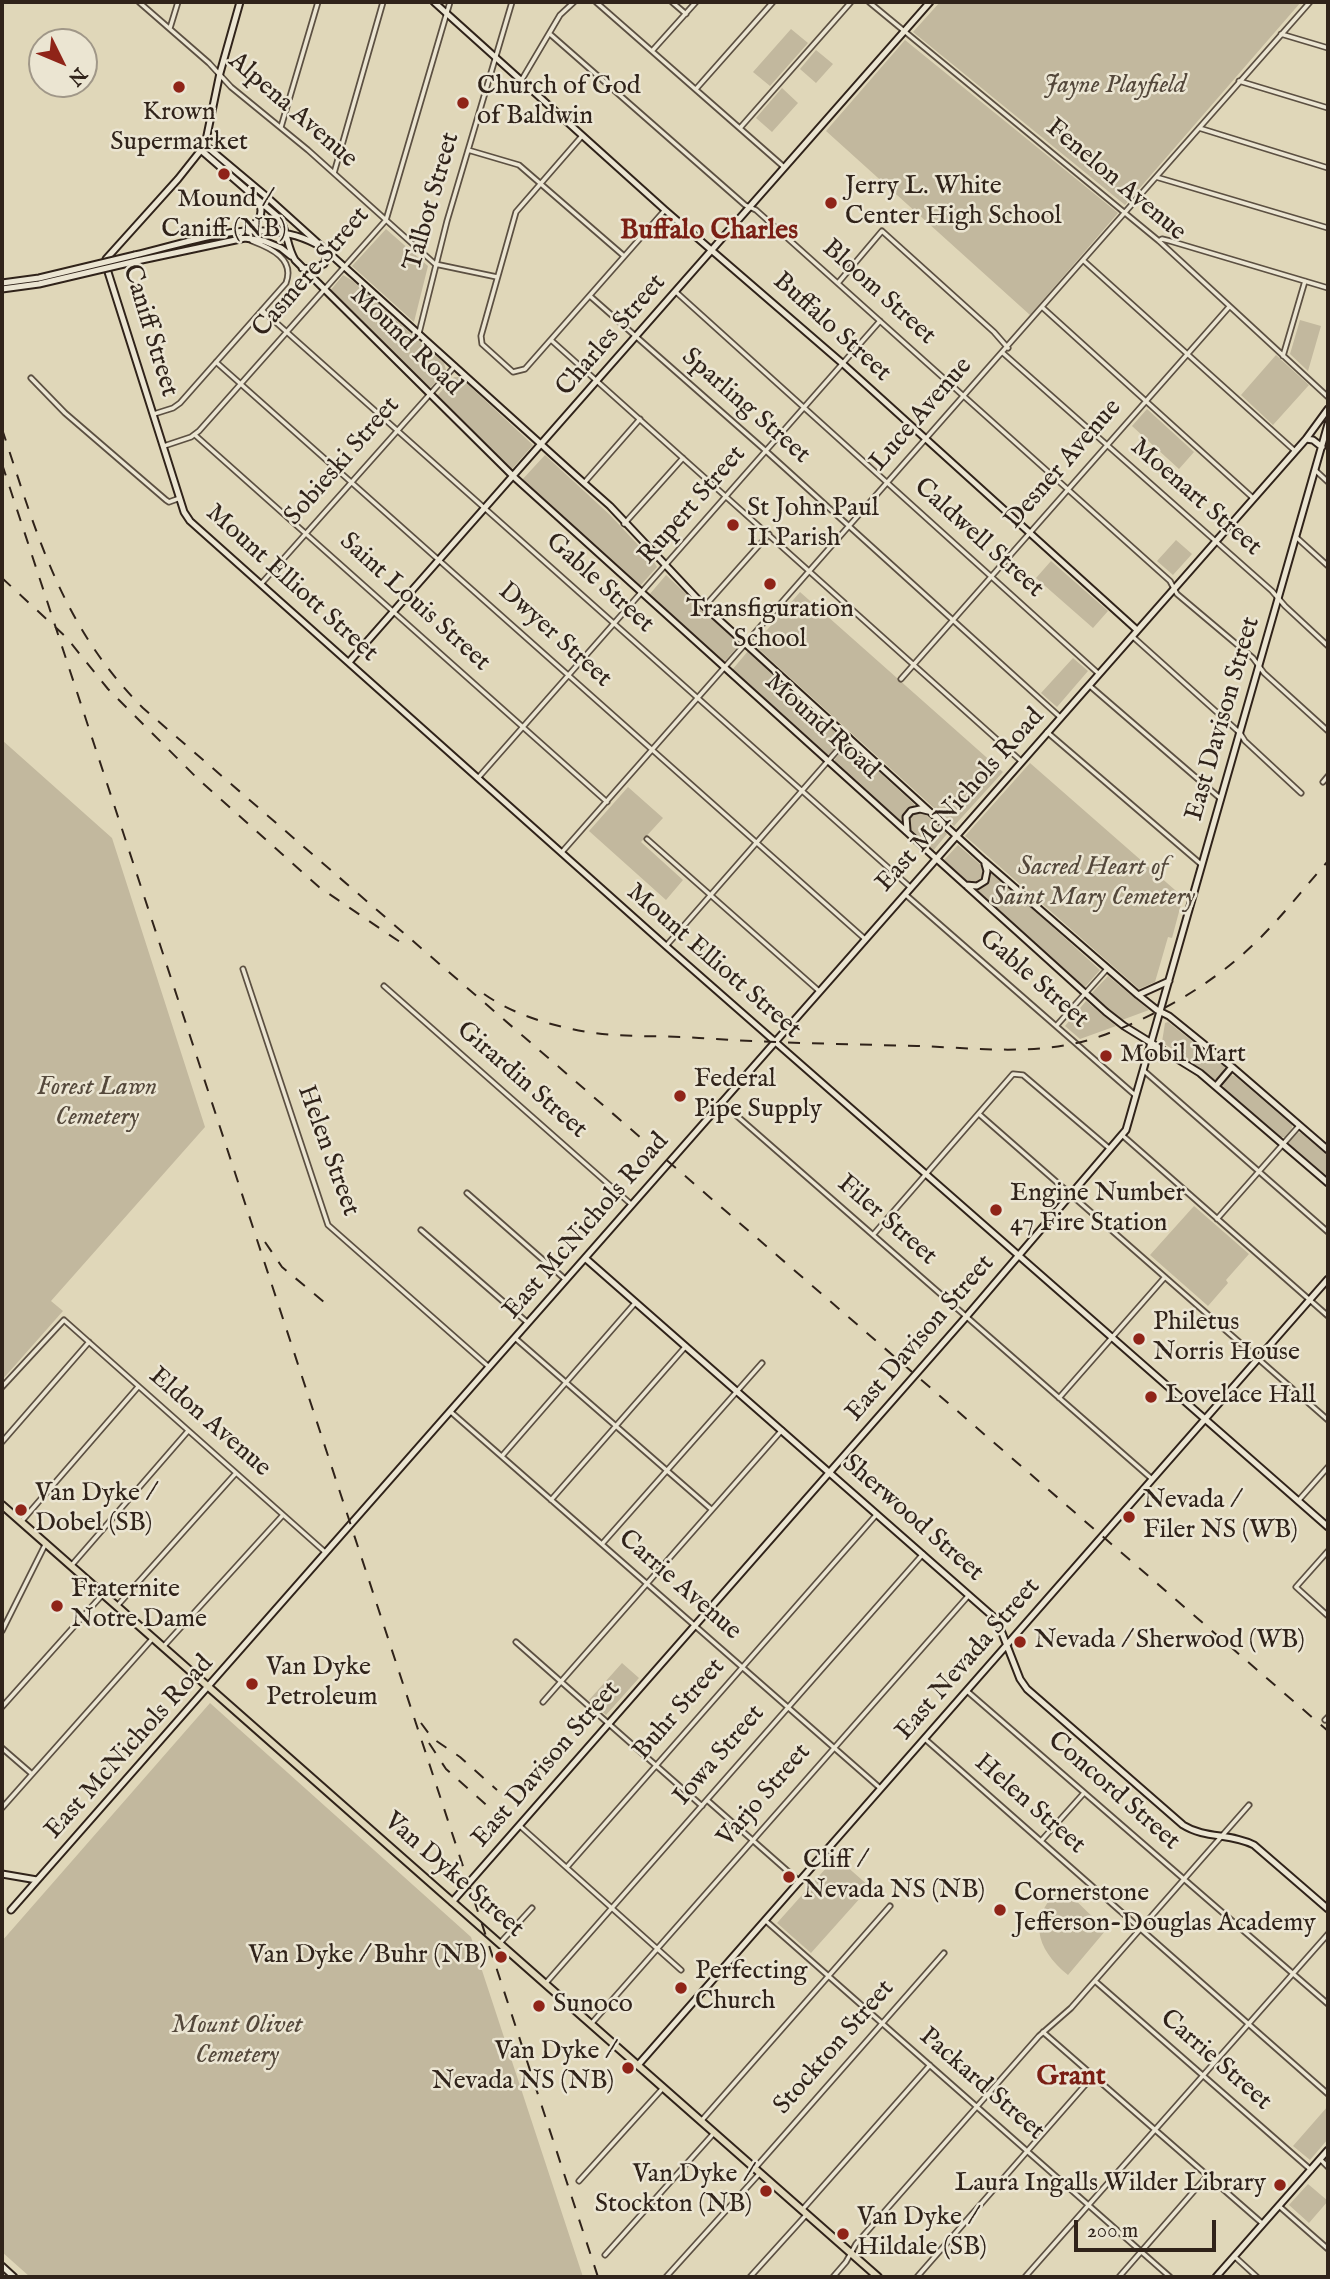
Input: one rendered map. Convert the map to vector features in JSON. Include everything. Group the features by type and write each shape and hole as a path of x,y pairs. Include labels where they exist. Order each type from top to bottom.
{"main road":[{"name":"Caniff Street","path":"180,498 106,259 203,148 240,2"},
{"name":"Buffalo Street","path":"434,2 665,210 842,363 1137,630"},
{"name":"Charles Street","path":"349,662 542,446 930,2"},
{"name":"Mound Road","path":"203,148 280,219 287,235 289,250 302,268 514,477 1085,993 1124,1026 1216,1086 1328,1183"},
{"name":"Mound Road","path":"203,148 325,249 610,506 624,524 705,607 984,861 1107,969 1232,1067 1328,1150"},
{"path":"2,289 39,284 238,231 254,225 259,219 261,208 257,198"},
{"path":"238,231 287,235 309,240 325,249 327,257 324,264 313,269 302,268"},
{"path":"2,283 239,239 264,241 281,248 295,260"},
{"name":"East McNichols Road","path":"11,1910 31,1882 38,1880 209,1687 1306,439 1328,410"},
{"name":"East Davison Street","path":"453,1902 1122,1135 1129,1123 1161,1013 1328,424"},
{"path":"1306,439 1313,440 1322,447"},
{"name":"Mount Elliott Street","path":"180,498 190,521 666,946 1328,1527"},
{"path":"908,832 905,823 911,811 920,809 931,812"},
{"path":"966,885 977,886 985,881 987,871 984,861"},
{"path":"1138,995 1169,981"},
{"path":"1216,1086 1232,1067"},
{"name":"Sherwood Street","path":"585,1258 997,1620 1020,1679 1027,1689 1183,1825 1198,1833 1254,1844 1328,1909"},
{"name":"East Nevada Street","path":"638,2065 1328,1279"},
{"name":"Van Dyke Street","path":"2,1504 878,2277"},
{"path":"2,1874 31,1882"},
{"path":"1216,2277 1328,2150"},
{"path":"2,2266 14,2277"}],"street":[{"name":"Alpena Avenue","path":"139,2 435,264"},
{"path":"170,28 178,2"},
{"path":"281,127 317,2"},
{"path":"334,173 383,2"},
{"name":"Casmere Street","path":"164,446 195,435 386,220 450,2"},
{"name":"Talbot Street","path":"419,333 435,264 512,2"},
{"path":"521,82 564,10 573,2"},
{"path":"596,2 785,168"},
{"path":"672,2 686,14"},
{"path":"652,51 696,2"},
{"path":"696,90 773,2"},
{"path":"740,128 851,2"},
{"name":"Fenelon Avenue","path":"869,2 1159,241 1328,397"},
{"name":"Luce Avenue","path":"561,853 1310,2"},
{"name":"Bloom Street","path":"550,34 744,205 751,207 838,282 1170,581 1177,594 1238,645 1328,731"},
{"path":"1281,34 1328,48"},
{"path":"1240,81 1328,108"},
{"path":"1199,128 1328,168"},
{"path":"582,136 516,212 481,336 482,344 513,372 525,369 665,210"},
{"path":"468,150 519,165 624,256"},
{"path":"1156,177 1328,228"},
{"path":"838,282 882,231 995,332 1008,348"},
{"path":"154,414 177,406 286,283 288,266 282,257 272,250 239,239"},
{"path":"1159,241 1170,241 1328,288"},
{"path":"1084,261 1295,451"},
{"path":"435,264 497,277"},
{"path":"1283,357 1305,281"},
{"name":"Caldwell Street","path":"676,292 1099,674"},
{"name":"Sparling Street","path":"590,296 766,451 1060,718"},
{"name":"Desner Avenue","path":"901,679 1229,307"},
{"path":"1043,308 1253,498"},
{"name":"Gable Street","path":"262,310 910,887"},
{"name":"Rupert Street","path":"478,778 880,321"},
{"path":"551,340 1021,761"},
{"name":"Moenart Street","path":"1003,352 1279,598 1328,646"},
{"name":"Dwyer Street","path":"216,362 864,939"},
{"name":"Sobieski Street","path":"261,584 455,366"},
{"path":"31,378 65,413 166,500 169,502 180,498"},
{"path":"584,483 640,419"},
{"name":"Saint Louis Street","path":"195,435 607,802"},
{"path":"624,524 683,458"},
{"path":"1315,470 1328,482"},
{"path":"705,607 769,534"},
{"path":"1296,537 1328,566"},
{"path":"1132,636 1240,733 1245,741 1301,793"},
{"path":"1089,685 1221,799"},
{"path":"1047,732 1202,865"},
{"path":"666,946 849,737"},
{"path":"1323,782 1328,776"},
{"path":"647,839 819,991"},
{"name":"Gable Street","path":"905,893 1136,1096"},
{"name":"Helen Street","path":"243,969 328,1225 489,1367"},
{"path":"1056,1025 1107,969"},
{"name":"Girardin Street","path":"384,986 632,1205"},
{"path":"1143,1070 1328,1232"},
{"path":"873,1235 1013,1074 1023,1075 1110,1149"},
{"name":"Filer Street","path":"721,1102 1153,1480"},
{"path":"979,1114 1328,1420"},
{"path":"1217,1219 1299,1125"},
{"path":"1122,1135 1328,1316"},
{"path":"467,1193 566,1280"},
{"path":"421,1230 528,1323"},
{"path":"1059,1398 1165,1277"},
{"path":"502,1456 636,1303"},
{"name":"Eldon Avenue","path":"2,1387 60,1322 65,1321 327,1553"},
{"path":"515,1338 712,1510"},
{"path":"2,1442 89,1342"},
{"path":"551,1500 686,1346"},
{"path":"602,1544 762,1363"},
{"path":"21,1522 138,1387"},
{"name":"Carrie Avenue","path":"451,1412 882,1789"},
{"path":"544,1702 782,1430"},
{"path":"71,1566 188,1431"},
{"path":"1298,1501 1328,1467"},
{"path":"117,1606 236,1473"},
{"name":"Buhr Street","path":"567,1867 877,1514"},
{"path":"163,1647 283,1515"},
{"path":"2,1631 46,1543"},
{"path":"1328,1551 1296,1587 1328,1616"},
{"name":"Iowa Street","path":"545,1984 923,1555"},
{"path":"2,1707 103,1594"},
{"name":"Varjo Street","path":"591,2024 969,1595"},
{"path":"2,1808 153,1638"},
{"path":"516,1642 702,1806"},
{"name":"Concord Street","path":"967,1691 1328,2004"},
{"name":"Helen Street","path":"925,1740 1328,2094"},
{"path":"2,1748 32,1774"},
{"path":"1041,1841 1084,1793"},
{"path":"706,1800 800,1882"},
{"path":"833,2277 852,2254 856,2244 1044,2032 1070,2009 1249,1805"},
{"path":"520,1826 681,1970"},
{"path":"701,2121 890,1906"},
{"path":"500,1943 532,1908"},
{"name":"Packard Street","path":"766,1921 1170,2277"},
{"path":"1025,2277 1328,1934"},
{"name":"Stockton Street","path":"666,2277 944,1953"},
{"name":"Carrie Street","path":"1095,1981 1311,2170"},
{"path":"1044,2032 1263,2224"},
{"path":"750,2277 929,2065"},
{"path":"917,2277 1093,2075"},
{"path":"579,2181 663,2088"},
{"path":"605,2255 715,2133"},
{"path":"1320,2159 1328,2167"},
{"path":"1119,2277 1208,2176"},
{"path":"1279,2206 1328,2249"},
{"path":"1234,2256 1257,2277"}],"green space":[{"name":"Jayne Playfield","path":"940,2 1301,2 1125,205 913,32"},
{"path":"791,29 808,43 770,86 753,72"},
{"path":"905,40 1118,213 1030,315 826,131"},
{"path":"816,50 833,64 816,83 800,69"},
{"path":"782,88 798,103 772,132 756,118"},
{"path":"386,229 428,266 414,322 352,266"},
{"path":"343,275 444,363 446,370 431,387 330,291"},
{"path":"1300,320 1321,326 1308,371 1290,354"},
{"path":"1276,355 1309,385 1273,425 1241,395"},
{"path":"454,377 460,377 533,445 512,469 437,396"},
{"path":"1147,409 1194,452 1179,469 1132,426"},
{"path":"545,455 610,515 654,562 657,567 640,586 521,481"},
{"path":"1176,540 1192,554 1173,575 1157,561"},
{"path":"1051,561 1108,611 1093,628 1036,578"},
{"path":"666,575 740,644 724,662 649,595"},
{"name":"Sacred Heart of Saint Mary Cemetery","path":"800,592 1003,772 954,826 754,645"},
{"path":"748,651 840,736 842,741 830,755 825,754 732,670"},
{"path":"1073,658 1088,671 1057,707 1041,693"},
{"name":"Forest Lawn Cemetery","path":"2,740 112,838 205,1127 51,1301 63,1311 2,1380"},
{"path":"851,746 914,804 914,807 904,813 901,824 835,763 835,759 845,747"},
{"name":"Sacred Heart of Saint Mary Cemetery","path":"1030,763 1183,897 1172,938 1168,937 1155,982 1139,989 965,836"},
{"path":"628,787 663,818 641,842 683,880 666,900 589,831"},
{"path":"917,812 924,813 947,834 933,851 908,830 909,818"},
{"path":"958,845 983,867 983,876 973,884 943,861"},
{"path":"991,871 1100,970 1085,987 1067,975 977,891 988,879"},
{"path":"1108,976 1149,1010 1122,1020 1091,994"},
{"path":"1086,1001 1116,1026 1080,1039 1065,1026"},
{"path":"1168,1022 1225,1067 1217,1079 1213,1079 1162,1042 1165,1023"},
{"path":"1231,1075 1292,1125 1285,1137 1280,1137 1224,1089 1223,1085"},
{"path":"1297,1132 1328,1156 1328,1179 1289,1145"},
{"path":"1194,1206 1249,1254 1208,1306 1150,1255"},
{"path":"622,1663 639,1678 606,1715 589,1700"},
{"name":"Mount Olivet Cemetery","path":"210,1703 471,1937 583,2277 30,2277 2,2252 2,1941"},
{"path":"836,1857 870,1887 811,1953 777,1923"},
{"path":"1062,1887 1106,1930 1068,1975 1048,1954 1040,1932 1044,1910"},
{"path":"1328,2106 1328,2139 1310,2160 1293,2146"},
{"path":"1308,2184 1328,2201 1309,2223 1289,2205"}],"railway":[{"path":"2,429 40,542 72,611 91,645 143,708 1328,1731"},
{"path":"2,464 598,2277"},
{"path":"2,578 66,637 108,689 198,779 319,887 400,942"},
{"path":"484,994 534,1019 602,1034 1010,1050 1056,1047 1079,1043 1122,1028 1163,1009 1201,986 1254,944 1328,861"},
{"path":"265,1242 282,1267 324,1302"},
{"path":"421,1723 432,1738 460,1757 497,1790"},
{"path":"429,1743 446,1769 500,1817"}],"place":[{"name":"Krown Supermarket","path":"179,87"},
{"name":"Church of God of Baldwin","path":"463,103"},
{"name":"Mound / Caniff (NB)","path":"224,174"},
{"name":"Jerry L. White Center High School","path":"831,203"},
{"name":"St John Paul II Parish","path":"733,525"},
{"name":"Transfiguration School","path":"770,584"},
{"name":"Mobil Mart","path":"1106,1056"},
{"name":"Federal Pipe Supply","path":"680,1096"},
{"name":"Engine Number 47 Fire Station","path":"996,1210"},
{"name":"Philetus Norris House","path":"1139,1339"},
{"name":"Lovelace Hall","path":"1151,1397"},
{"name":"Van Dyke / Dobel (SB)","path":"21,1510"},
{"name":"Nevada / Filer NS (WB)","path":"1129,1517"},
{"name":"Fraternite Notre Dame","path":"57,1606"},
{"name":"Nevada / Sherwood (WB)","path":"1020,1642"},
{"name":"Van Dyke Petroleum","path":"252,1684"},
{"name":"Cliff / Nevada NS (NB)","path":"789,1877"},
{"name":"Cornerstone Jefferson-Douglas Academy","path":"1000,1910"},
{"name":"Van Dyke / Buhr (NB)","path":"501,1957"},
{"name":"Perfecting Church","path":"681,1988"},
{"name":"Sunoco","path":"539,2006"},
{"name":"Van Dyke / Nevada NS (NB)","path":"628,2068"},
{"name":"Laura Ingalls Wilder Library","path":"1280,2185"},
{"name":"Van Dyke / Stockton (NB)","path":"766,2191"},
{"name":"Van Dyke / Hildale (SB)","path":"843,2234"}],"district":[{"name":"Buffalo Charles","path":"709,232"},
{"name":"Grant","path":"1071,2078"}]}
